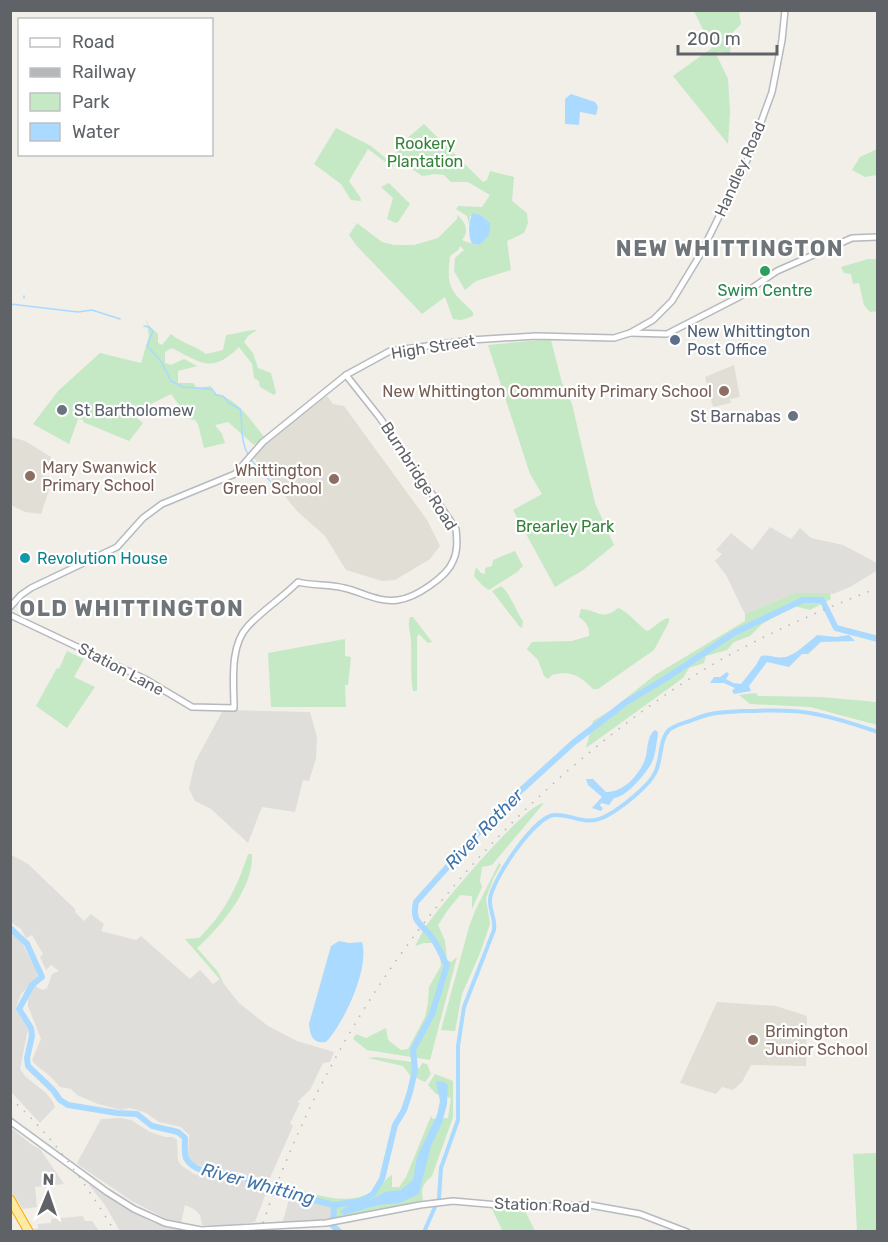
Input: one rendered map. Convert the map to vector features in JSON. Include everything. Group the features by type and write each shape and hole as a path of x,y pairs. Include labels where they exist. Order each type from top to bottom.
{"highway":[{"path":"10,1199 29,1232"},
{"path":"10,1209 24,1232"}],"main road":[{"name":"Handley Road","path":"630,333 653,320 672,301 700,255 736,184 772,92 785,10"},
{"name":"High Street","path":"10,607 31,588 117,547 142,518 162,504 235,474 263,442 346,375 390,351 418,346 536,336 614,338 630,333 667,334 733,300 777,271 852,238 878,237"},
{"name":"Burnbridge Road","path":"234,708 236,649 242,633 298,582 345,588 385,600 398,600 409,597 428,586 448,570 454,560 458,542 456,529 380,418 346,375"},
{"name":"Station Lane","path":"10,615 145,679 192,707 234,708"},
{"name":"Station Road","path":"10,1121 107,1192 165,1223 201,1230 335,1222 443,1202 522,1207 590,1205 640,1214 687,1232"}],"shaded area":[{"name":"New Whittington Community Primary School","path":"734,365 740,397 730,399 731,403 713,407 705,377"},
{"name":"Whittington Green School","path":"327,396 333,404 344,406 427,520 440,546 430,559 395,580 382,581 346,570 325,536 297,511 254,458 267,441"},
{"name":"Mary Swanwick Primary School","path":"11,437 25,441 51,457 44,475 53,478 41,514 25,512 11,505"},
{"path":"770,527 791,539 800,528 811,538 843,545 877,563 878,570 850,587 833,594 795,593 745,614 726,575 715,561 722,554 716,550 731,533 752,550"},
{"path":"223,710 310,712 317,737 316,759 309,781 303,780 295,812 262,807 248,843 211,809 195,801 189,789 195,762"},
{"path":"10,854 28,864 75,909 84,921 91,914 104,924 101,931 136,940 141,936 190,979 200,970 213,984 220,979 239,1003 268,1026 297,1041 334,1052 330,1062 323,1063 310,1090 297,1102 300,1103 290,1123 293,1126 270,1178 245,1176 243,1173 208,1167 209,1175 232,1175 268,1188 255,1222 230,1226 202,1225 200,1215 185,1205 181,1223 172,1222 132,1201 77,1163 101,1119 120,1118 131,1120 150,1132 173,1137 177,1140 178,1160 181,1165 194,1174 203,1176 205,1173 205,1167 192,1163 188,1158 189,1135 181,1127 159,1122 137,1110 129,1108 121,1110 98,1104 77,1095 71,1089 60,1087 37,1066 32,1060 41,1039 28,1006 28,999 33,989 29,986 21,994 16,1007 28,1029 20,1069 26,1077 46,1093 55,1107 40,1123 11,1092 11,933 22,943 36,970 38,978 33,983 38,988 43,990 47,988 52,974 59,971 51,965 46,970 40,957 43,954 32,935 26,938 21,929 11,922"},
{"name":"Brimington Junior School","path":"717,1002 776,1006 807,1016 806,1066 751,1065 742,1082 733,1090 722,1087 716,1094 680,1083"},
{"path":"10,1127 40,1149 64,1184 35,1187 37,1207 23,1209 11,1191"},
{"path":"92,1184 118,1203 151,1222 189,1231 120,1231 105,1205 89,1185"},
{"path":"290,1196 332,1209 336,1218 282,1224"},
{"path":"83,1216 85,1221 92,1221 99,1231 33,1232 32,1229 38,1229 38,1224 51,1223 51,1219"}],"green space":[{"path":"694,11 739,11 741,24 732,33 730,54 719,52 716,54 728,79 730,112 728,144 673,76 712,48"},
{"name":"Rookery Plantation","path":"424,124 483,182 487,180 490,171 514,177 512,201 527,213 528,223 524,233 507,241 511,270 476,281 465,290 454,271 455,258 464,250 460,246 450,256 449,275 452,288 473,312 473,316 462,320 453,319 445,297 422,314 349,235 357,223 382,242 394,245 414,245 438,238 457,219 457,215 466,226 466,233 462,240 475,245 487,237 490,223 481,215 470,216 469,224 467,216 456,209 458,206 482,207 490,195 468,182 451,182 444,175 422,176 404,163 396,163 392,167 368,149 349,181 361,201 351,200 341,184 314,164 336,128 371,146 390,162 405,140"},
{"path":"877,149 877,175 865,177 852,170 860,157"},
{"path":"389,183 410,204 396,223 387,219 393,198 381,187"},
{"path":"868,259 877,259 877,311 870,312 864,305 859,283 853,284 851,274 844,273 841,267"},
{"path":"146,317 148,325 158,334 158,343 162,345 171,334 206,354 223,350 226,335 257,330 244,342 253,353 258,368 271,373 276,393 274,395 260,387 259,381 254,378 252,364 239,347 221,361 214,363 199,361 172,348 165,352 165,363 171,365 184,359 197,366 178,371 178,383 193,383 197,388 211,386 213,393 236,404 264,437 254,445 228,422 215,425 225,443 204,448 198,424 195,420 189,419 171,394 151,404 137,418 143,423 129,441 78,419 69,444 33,424 58,391 100,353 141,363 149,336"},
{"name":"Brearley Park","path":"551,340 562,383 572,404 595,503 614,545 583,570 555,587 513,510 542,494 530,474 488,345"},
{"path":"515,551 523,566 489,590 474,576 476,567 485,574 485,568 492,566 493,560"},
{"path":"501,586 523,621 522,628 492,591"},
{"path":"795,593 830,593 831,599 810,610 794,606 762,624 750,636 734,642 727,650 706,656 704,663 689,668 683,678 586,748 593,721 611,710 655,675 745,621 745,614"},
{"path":"618,608 626,612 647,631 669,618 654,650 598,689 593,689 580,678 570,674 552,675 548,679 544,676 538,660 527,649 532,642 572,641 589,636 587,625 579,617 581,609 608,614"},
{"path":"410,617 413,617 432,642 428,643 419,634 417,637 417,691 413,691 412,685"},
{"path":"345,639 345,656 351,657 348,685 345,685 346,707 271,707 268,653"},
{"path":"67,651 84,659 74,677 95,687 67,728 36,706 57,668 59,669"},
{"path":"756,693 758,696 821,697 877,702 877,725 810,707 750,704 739,695"},
{"path":"544,803 492,865 482,867 480,881 482,887 472,909 472,896 460,895 438,925 445,941 447,960 451,962 457,957 430,1060 367,1050 353,1039 356,1034 366,1038 386,1028 388,1040 401,1050 408,1049 425,1017 429,987 441,966 440,955 435,943 415,946 423,931 485,855 520,819"},
{"path":"248,854 252,854 251,867 242,893 216,929 197,948 218,972 224,984 185,939 199,938 216,919 235,888"},
{"path":"499,863 501,865 486,898 490,924 462,994 455,1031 441,1030 469,927"},
{"path":"368,1058 412,1062 413,1066 419,1069 422,1063 427,1064 431,1074 425,1082 410,1075 403,1066"},
{"path":"435,1074 453,1081 453,1117 432,1176 423,1187 423,1201 336,1218 332,1209 279,1193 282,1184 330,1198 355,1198 367,1195 392,1175 392,1187 399,1187 406,1177 431,1116 433,1119 448,1118 451,1098 436,1094 428,1085"},
{"path":"877,1153 877,1231 857,1231 853,1154"},
{"path":"491,1207 524,1209 535,1231 500,1231 502,1230"}],"water":[{"path":"571,94 595,102 598,107 596,115 580,112 579,125 565,124 565,99"},
{"path":"473,213 481,215 490,223 488,235 479,245 472,244 470,237 469,224"},
{"path":"817,635 836,637 849,635 855,641 821,642 808,654 802,654 789,667 767,662 749,686 751,691 734,694 732,691 735,688 724,683 710,683 714,677 720,677 727,672 729,674 726,679 741,684 761,656 789,656"},
{"path":"655,730 658,732 654,757 643,775 625,793 614,798 609,805 601,803 600,806 603,808 601,811 592,808 602,797 588,785 586,779 593,779 606,792 626,785 641,769 649,738"},
{"path":"339,941 362,942 362,966 354,995 340,1022 326,1042 318,1042 311,1035 309,1024 331,946"},
{"path":"442,1081 448,1085 447,1104 442,1123 431,1146 419,1194 399,1203 378,1205 344,1215 340,1212 344,1208 385,1192 401,1190 413,1180 417,1157 437,1115 440,1101 436,1082"}],"waterway":[{"path":"10,304 78,312 92,310 120,319"},
{"path":"144,326 153,331 147,346 161,361 171,381 183,387 212,389 216,395 223,396 229,403 240,409 243,438 248,455"},
{"path":"251,460 282,494"},
{"name":"River Rother","path":"340,1232 333,1226 334,1205 361,1201 373,1194 382,1179 395,1125 404,1110 410,1092 415,1070 413,1050 432,1014 447,965 432,938 417,921 416,902 495,814 573,743 625,703 734,633 803,600 822,600 836,628 878,639"},
{"path":"424,1232 439,1198 441,1168 458,1120 458,1046 464,1007 494,930 490,899 506,864 526,837 537,825 555,815 593,820 614,812 652,778 669,730 704,716 736,711 796,711 812,713 878,732"},
{"name":"River Whitting","path":"10,928 27,944 42,977 32,985 19,1009 31,1028 28,1066 60,1100 68,1105 137,1114 152,1126 178,1132 185,1138 186,1158 198,1169 227,1173 334,1205"}],"railway":[{"path":"260,1232 292,1148 330,1068 375,992 426,920 483,853 546,791 613,733 686,681 731,654 779,630 878,588"},
{"path":"10,1098 68,1161 115,1232"}],"place":[{"name":"Swim Centre","path":"765,271"},
{"name":"New Whittington Post Office","path":"675,340"},
{"name":"New Whittington Community Primary School","path":"724,391"},
{"name":"St Bartholomew","path":"62,410"},
{"name":"St Barnabas","path":"793,416"},
{"name":"Mary Swanwick Primary School","path":"30,476"},
{"name":"Whittington Green School","path":"334,479"},
{"name":"Revolution House","path":"25,558"},
{"name":"Brimington Junior School","path":"753,1040"}],"district":[{"name":"NEW WHITTINGTON","path":"730,248"},
{"name":"OLD WHITTINGTON","path":"132,608"}]}
